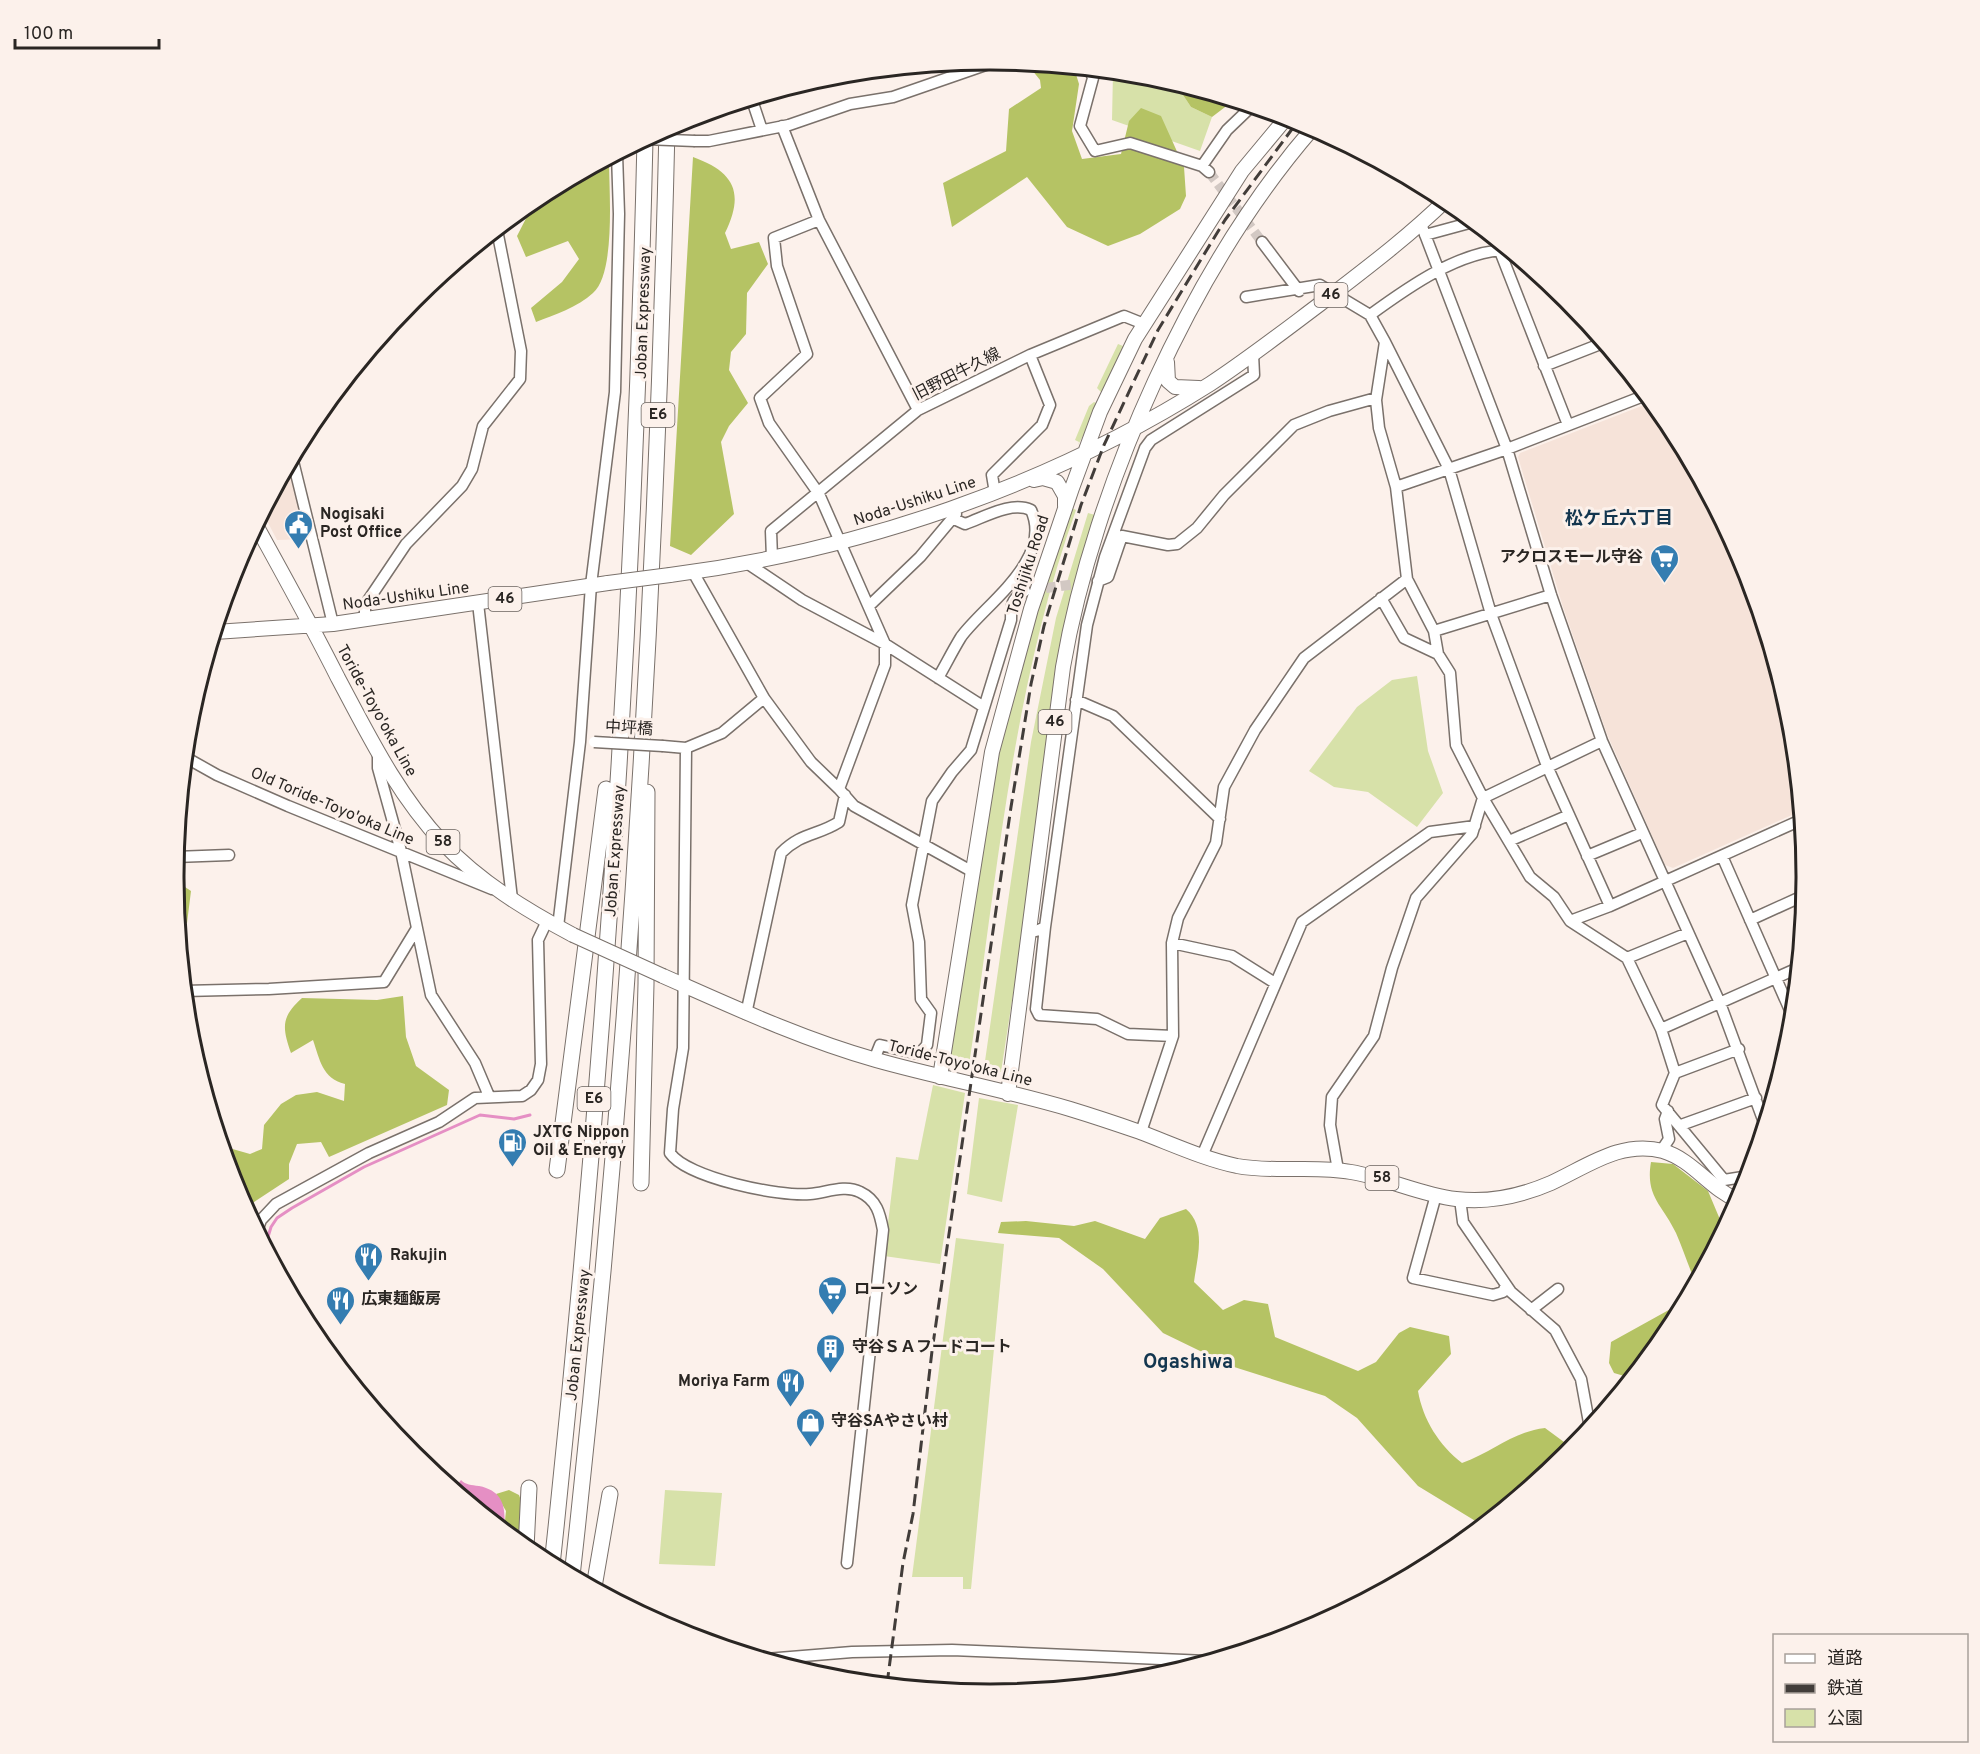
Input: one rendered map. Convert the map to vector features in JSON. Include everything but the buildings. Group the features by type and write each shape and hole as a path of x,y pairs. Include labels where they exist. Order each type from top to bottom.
{"highway":[{"name":"Joban Expressway","path":"573,1567 605,1253 645,702 655,490 667,139"},
{"name":"Joban Expressway","path":"553,1555 584,1252 626,632 634,490 645,149"},
{"path":"557,1170 626,632"},
{"path":"641,1183 648,845 645,702"},
{"path":"527,1537 529,1488"},
{"path":"595,1580 610,1494"}],"main road":[{"name":"Toshijiku Road","path":"940,1077 990,763 1005,701 1065,507 1100,412 1143,324 1242,171 1280,125"},
{"name":"46","path":"1008,1094 1071,623 1101,518 1137,426 1168,357 1213,270 1238,230 1293,151 1307,135"},
{"name":"Noda-Ushiku Line","path":"222,632 333,624 747,563 841,542 995,493 1084,454 1209,384 1423,229 1440,207"},
{"path":"1168,357 1168,381 1175,387 1197,389 1209,384"},
{"path":"1020,483 1043,478 1057,482 1065,496 1065,507"},
{"path":"261,534 310,626"},
{"name":"Toride-Toyo'oka Line","path":"310,626 392,779 443,843 508,896 553,924 746,1014 796,1034 874,1060 1061,1107 1141,1132 1202,1156 1238,1166 1265,1169 1338,1170 1387,1180 1436,1195 1460,1199 1497,1199 1521,1194 1549,1184 1610,1153 1625,1150 1661,1151 1685,1161 1716,1190 1730,1197"}],"street":[{"path":"663,140 709,141 782,126 850,104 893,97 969,71"},
{"path":"1093,77 1080,126 1095,151 1130,143 1206,169 1227,130 1246,112"},
{"path":"754,106 762,130"},
{"path":"782,126 819,220 918,410"},
{"path":"261,1221 276,1204 369,1153 438,1122 475,1098 522,1096 531,1090 538,1080 541,1064 538,940 553,924 580,742 591,585 615,392 619,214 617,163"},
{"path":"746,1014 781,853 799,838 839,822 842,792 885,665 885,644 870,605 819,494 769,423 760,398 807,354 777,266 774,238 819,220"},
{"path":"1462,224 1423,229 1507,449 1551,596 1602,741 1720,1003 1739,1049 1761,1114"},
{"path":"365,619 365,605 406,544 462,486 472,469 483,426 520,378 521,351 498,237"},
{"path":"1262,242 1299,291"},
{"path":"1370,315 1438,269 1495,249"},
{"path":"1504,256 1568,425"},
{"path":"1246,297 1299,291 1320,285 1370,315 1449,469 1491,614 1547,766 1610,906"},
{"name":"旧野田牛久線","path":"772,558 771,531 819,494 918,410 1030,355 1124,316 1143,324"},
{"path":"1385,342 1376,398 1379,428 1396,487 1407,579 1434,631 1438,654 1450,673 1456,746 1483,798 1530,877 1554,897 1570,921 1627,958 1661,1029 1675,1073 1662,1105 1681,1125 1724,1180 1738,1178"},
{"path":"1544,366 1597,346"},
{"path":"1173,1036 1128,1034 1097,1019 1039,1015 1037,1000 1045,927 1087,625 1098,581 1144,448 1151,440 1254,375 1253,354"},
{"path":"995,493 992,475 1042,425 1050,405 1030,355"},
{"path":"1098,581 1108,577 1122,536 1168,545 1177,544 1197,528 1224,495 1294,425 1329,411 1376,398"},
{"path":"1396,487 1507,449 1639,398"},
{"path":"295,469 333,624"},
{"path":"870,605 920,557 954,519 960,505"},
{"path":"938,678 962,636 1018,576 1031,546 1035,528 1031,510 1025,507 1015,506 965,524 954,519"},
{"path":"747,563 802,600 885,644 984,706"},
{"path":"693,572 764,698 811,762 854,806 973,872"},
{"path":"1141,1132 1173,1036 1172,943 1178,918 1216,843 1224,787 1256,730 1304,658 1407,579"},
{"path":"874,1060 880,1045 919,1054 927,1045 931,1013 921,999 919,942 912,905 932,801 971,750 1011,620 1011,604 1016,596 1025,591"},
{"path":"1434,631 1551,596"},
{"path":"1381,598 1404,638 1438,654"},
{"path":"478,603 508,896"},
{"path":"764,698 722,733 686,748 682,1048 669,1145 674,1160 716,1179 758,1188 809,1194 831,1189 859,1191 874,1202 879,1211 883,1230 847,1563"},
{"path":"1076,700 1113,716 1220,819"},
{"path":"1338,1170 1330,1125 1332,1097 1374,1036 1392,968 1416,898 1472,834 1483,798 1602,741"},
{"name":"中坪橋","path":"580,742 686,748"},
{"path":"378,756 382,789 401,851 431,995 475,1063 489,1096"},
{"name":"Old Toride-Toyo'oka Line","path":"192,761 217,775 508,896"},
{"path":"1509,841 1569,815"},
{"path":"1570,921 1610,906 1795,823"},
{"path":"1202,1156 1302,922 1430,832 1475,826"},
{"path":"1587,856 1642,833"},
{"path":"184,857 229,855"},
{"path":"1722,856 1787,1002"},
{"path":"1750,920 1796,899"},
{"path":"1029,930 1036,931 1045,927"},
{"path":"192,991 268,989 384,981 417,928"},
{"path":"1627,958 1688,933"},
{"path":"1172,943 1232,956 1275,983"},
{"path":"1661,1029 1791,971"},
{"path":"1675,1073 1739,1049"},
{"path":"1681,1125 1756,1098"},
{"path":"1661,1151 1669,1139 1665,1119 1668,1111"},
{"path":"1436,1195 1413,1278 1493,1295 1503,1292 1506,1285"},
{"path":"1460,1199 1463,1222 1506,1285 1555,1330 1581,1379 1588,1417"},
{"path":"1531,1310 1557,1289"},
{"path":"787,1657 852,1652 952,1650 1184,1659"}],"shaded area":[{"path":"1644,405 1661,429 1713,520 1754,618 1781,720 1794,814 1673,868 1665,865 1607,734 1563,607 1518,457 1520,453"},
{"path":"291,476 309,539 277,540 267,520"},
{"path":"461,1480 494,1492 502,1502 504,1521 499,1517 458,1483"}],"green space":[{"path":"1033,72 1076,75 1079,84 1072,131 1082,159 1121,154 1129,121 1141,108 1161,116 1184,167 1186,196 1180,209 1140,234 1108,246 1067,227 1027,177 952,227 943,183 1006,151 1009,109 1041,88 1040,80"},
{"path":"1113,80 1182,94 1191,107 1212,117 1200,151 1112,120"},
{"path":"1182,94 1226,106 1212,117 1191,107"},
{"path":"693,157 718,169 732,185 734,206 725,233 731,249 759,242 768,264 747,293 746,334 731,352 729,370 748,403 729,426 721,442 734,514 691,555 670,546"},
{"path":"609,167 608,250 600,283 593,293 566,310 536,322 531,308 562,282 579,259 568,241 526,257 517,236 527,217"},
{"path":"1127,339 1128,344 1104,395 1097,388 1118,344 1123,346"},
{"path":"1094,402 1100,405 1078,445 1079,442 1075,440 1089,406"},
{"path":"1070,507 1076,510 1054,577 1021,714 998,854 969,1065 948,1059 988,787 1029,623"},
{"path":"1088,513 1095,515 1078,573 1001,1072 984,1068 1031,742 1056,618"},
{"path":"1417,676 1428,751 1443,793 1417,827 1368,792 1334,787 1309,771 1357,707 1392,680"},
{"path":"183,886 191,891 187,923 185,924"},
{"path":"403,996 406,1037 416,1066 449,1090 447,1105 329,1157 321,1142 297,1144 289,1164 289,1179 253,1203 231,1148 250,1154 262,1149 264,1125 281,1104 296,1095 317,1092 344,1101 345,1084 327,1073 313,1040 291,1053 285,1029 290,1011 302,998 377,1000"},
{"path":"933,1085 965,1093 940,1264 884,1256 896,1157 918,1160"},
{"path":"979,1098 1018,1105 1002,1202 967,1194"},
{"path":"1651,1162 1673,1164 1708,1191 1720,1219 1692,1273 1676,1233 1656,1200 1650,1174"},
{"path":"1186,1209 1192,1216 1199,1234 1194,1282 1223,1310 1244,1300 1268,1304 1275,1337 1358,1371 1376,1362 1399,1333 1410,1327 1449,1336 1451,1354 1418,1391 1420,1402 1433,1431 1462,1463 1533,1430 1545,1428 1564,1443 1522,1483 1475,1521 1418,1486 1357,1418 1325,1396 1231,1366 1163,1333 1103,1269 1059,1238 998,1233 1001,1222 1026,1221 1074,1226 1095,1221 1145,1239 1160,1218"},
{"path":"956,1238 1004,1244 971,1589 963,1589 963,1577 912,1577"},
{"path":"1671,1309 1624,1376 1614,1373 1609,1363 1611,1342"},
{"path":"509,1490 519,1495 523,1506 522,1533 505,1521 506,1511 496,1494"},
{"path":"665,1490 722,1493 715,1566 659,1564"}],"waterway":[{"path":"268,1236 277,1218 364,1167 480,1115 514,1119 530,1115"}],"tunnel":[{"path":"1209,172 1262,242"},
{"path":"1031,590 1098,581"}],"railway":[{"path":"888,1677 903,1563 913,1514 932,1351 1011,807 1031,684 1044,626 1081,505 1104,445 1158,330 1225,220 1292,129"}],"place":[{"name":"Nogisaki Post Office","path":"299,550"},
{"name":"アクロスモール守谷","path":"1664,584"},
{"name":"JXTG Nippon Oil & Energy","path":"512,1168"},
{"name":"Rakujin","path":"369,1282"},
{"name":"ローソン","path":"833,1316"},
{"name":"広東麺飯房","path":"340,1326"},
{"name":"守谷ＳＡフードコート","path":"831,1374"},
{"name":"Moriya Farm","path":"791,1408"},
{"name":"守谷SAやさい村","path":"810,1448"}],"district":[{"name":"松ケ丘六丁目","path":"1619,519"},
{"name":"Ogashiwa","path":"1188,1363"}]}
